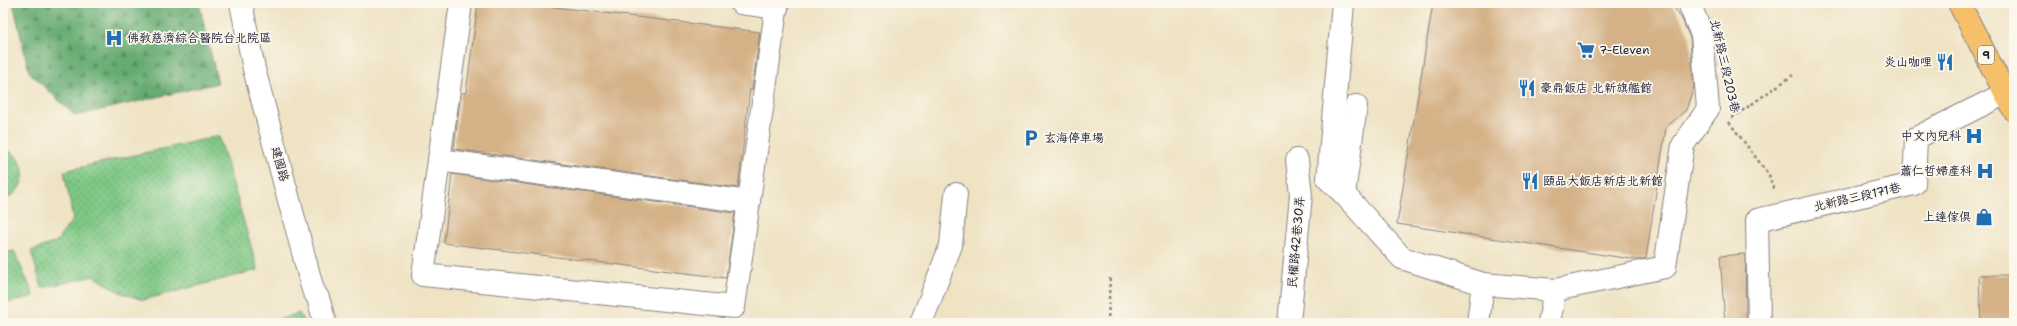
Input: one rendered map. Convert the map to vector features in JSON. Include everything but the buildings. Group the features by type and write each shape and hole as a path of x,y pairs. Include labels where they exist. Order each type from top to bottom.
{"main road":[{"name":"9","path":"1959,3 2010,101"}],"street":[{"name":"建國路","path":"241,3 256,77 313,290 318,298 325,323"},
{"path":"461,3 423,275 734,307 777,5 741,3"},
{"path":"1343,3 1328,179 1344,194 1402,258 1483,284 1555,290 1665,267 1683,146 1708,109 1702,35 1689,3"},
{"name":"北新路三段171巷","path":"1759,323 1757,220 1914,184 1916,138 2010,101"},
{"path":"1344,194 1356,106"},
{"path":"439,160 749,202"},
{"name":"民權路42巷30弄","path":"1290,323 1301,195 1297,160"},
{"path":"921,323 951,245 956,194"},
{"path":"1478,323 1483,284"},
{"path":"1549,323 1555,290"}],"path":[{"name":"北新路三段203巷","path":"1782,214 1769,175 1728,120 1793,75"},
{"path":"1108,323 1110,275"}],"green space":[{"name":"佛教慈濟綜合醫院台北院區","path":"13,3 199,3 218,83 75,116 29,72"},
{"path":"219,136 258,270 143,300 119,292 94,276 42,288 31,251 56,242 73,219 64,171"},
{"path":"3,148 12,153 18,159 22,166 23,174 22,182 18,189 12,195 3,200"},
{"path":"14,251 34,296 3,304 3,253"},
{"path":"299,313 304,323 267,323"}],"place":[{"name":"佛教慈濟綜合醫院台北院區","path":"114,38"},
{"name":"7-Eleven","path":"1586,50"},
{"name":"炎山咖哩","path":"1945,62"},
{"name":"豪鼎飯店 北新旗艦館","path":"1527,88"},
{"name":"中文內兒科","path":"1974,136"},
{"name":"玄海停車場","path":"1031,138"},
{"name":"蕭仁哲婦產科","path":"1985,171"},
{"name":"頤品大飯店新店北新館","path":"1530,181"},
{"name":"上達傢俱","path":"1984,217"}]}
